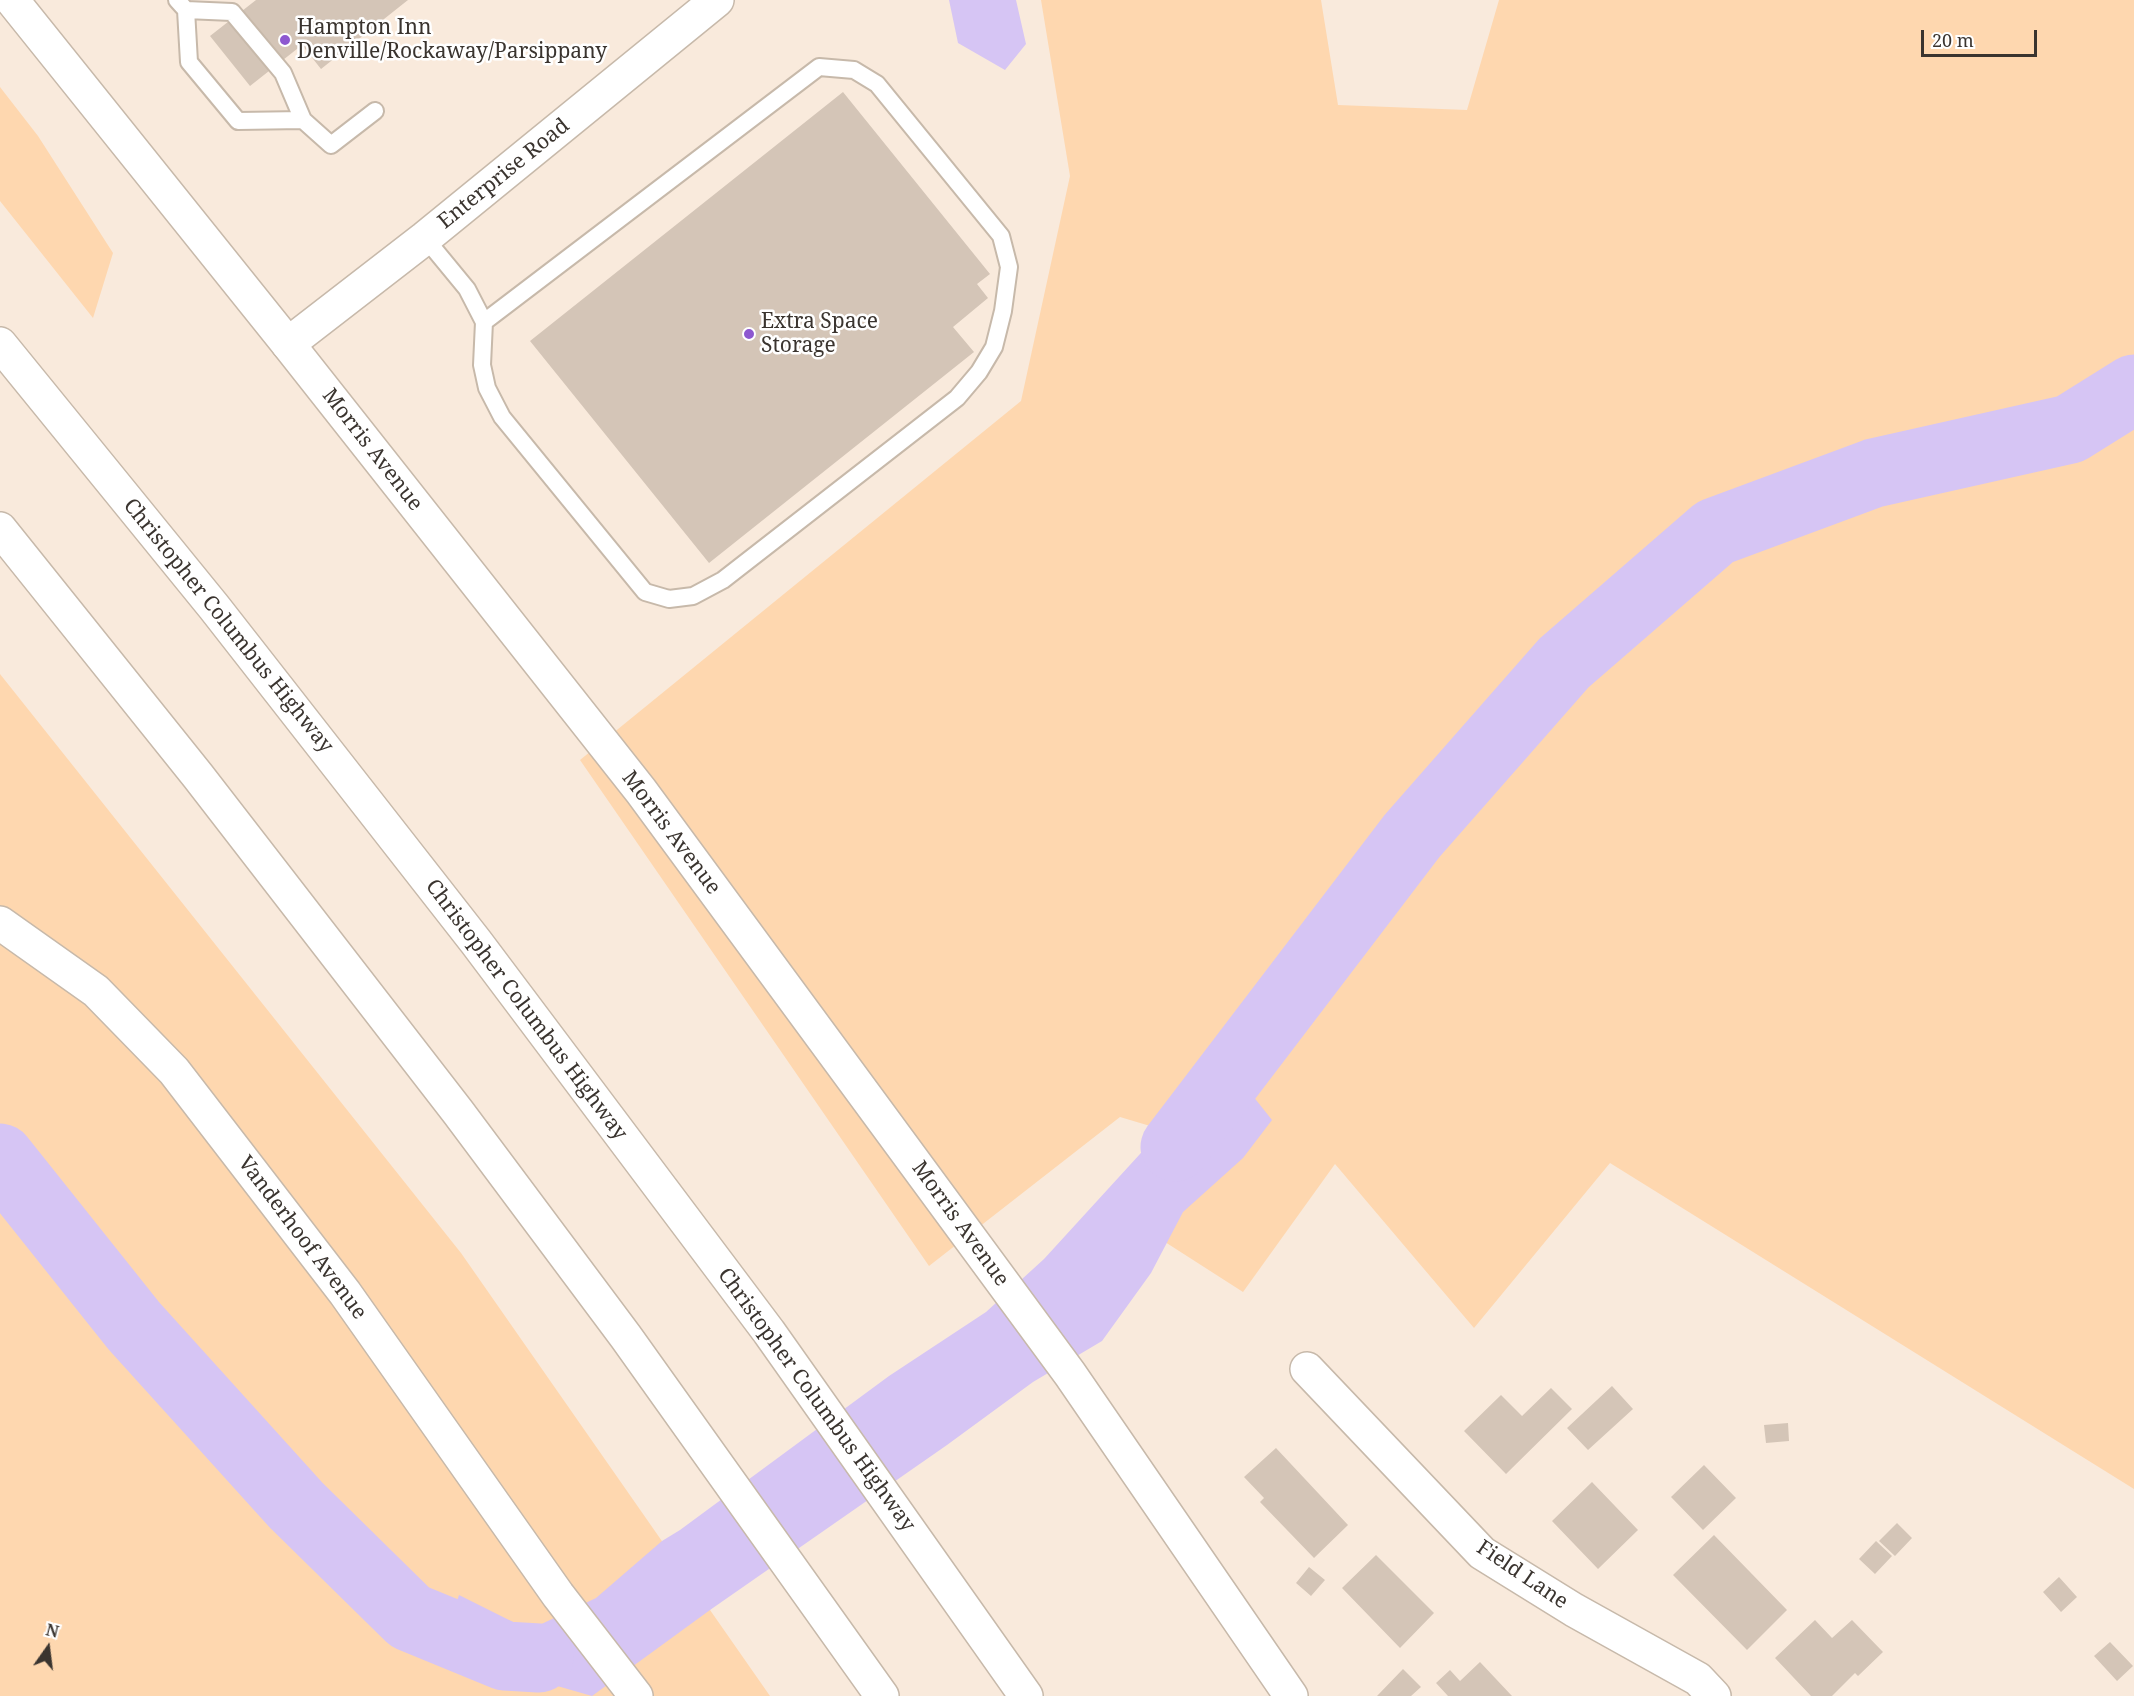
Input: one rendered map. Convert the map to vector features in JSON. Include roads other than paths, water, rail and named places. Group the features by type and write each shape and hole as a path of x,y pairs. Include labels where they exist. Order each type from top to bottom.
{"main road":[{"name":"Morris Avenue","path":"12,0 288,344 641,791 1070,1374 1291,1696"},
{"name":"Enterprise Road","path":"288,344 425,238 717,0"},
{"name":"Christopher Columbus Highway","path":"0,344 214,607 476,942 769,1332 1026,1696"},
{"path":"0,529 198,776 465,1122 626,1337 882,1696"},
{"path":"0,559 198,776"},
{"name":"Vanderhoof Avenue","path":"0,923 96,991 174,1071 345,1293 558,1595 634,1693"},
{"name":"Field Lane","path":"1307,1369 1482,1553 1574,1610 1698,1679 1714,1696"}],"lane":[{"path":"303,120 238,120 189,62 181,5 232,12 283,73 303,120 332,145 375,111"},
{"path":"425,238 467,289 484,322 482,364 487,388 502,417 645,592 669,599 693,596 723,580 957,398 979,372 994,347 1004,311 1009,267 1001,236 877,84 854,70 819,67 484,322"}],"waterway":[{"path":"1175,1147 1412,836 1564,663 1715,532 1874,473 2070,429 2134,389"},
{"path":"0,1158 134,1326 296,1505 410,1617 505,1656 539,1658"}],"place":[{"name":"Hampton Inn Denville/Rockaway/Parsippany","path":"285,40"},
{"name":"Extra Space Storage","path":"749,334"}]}
